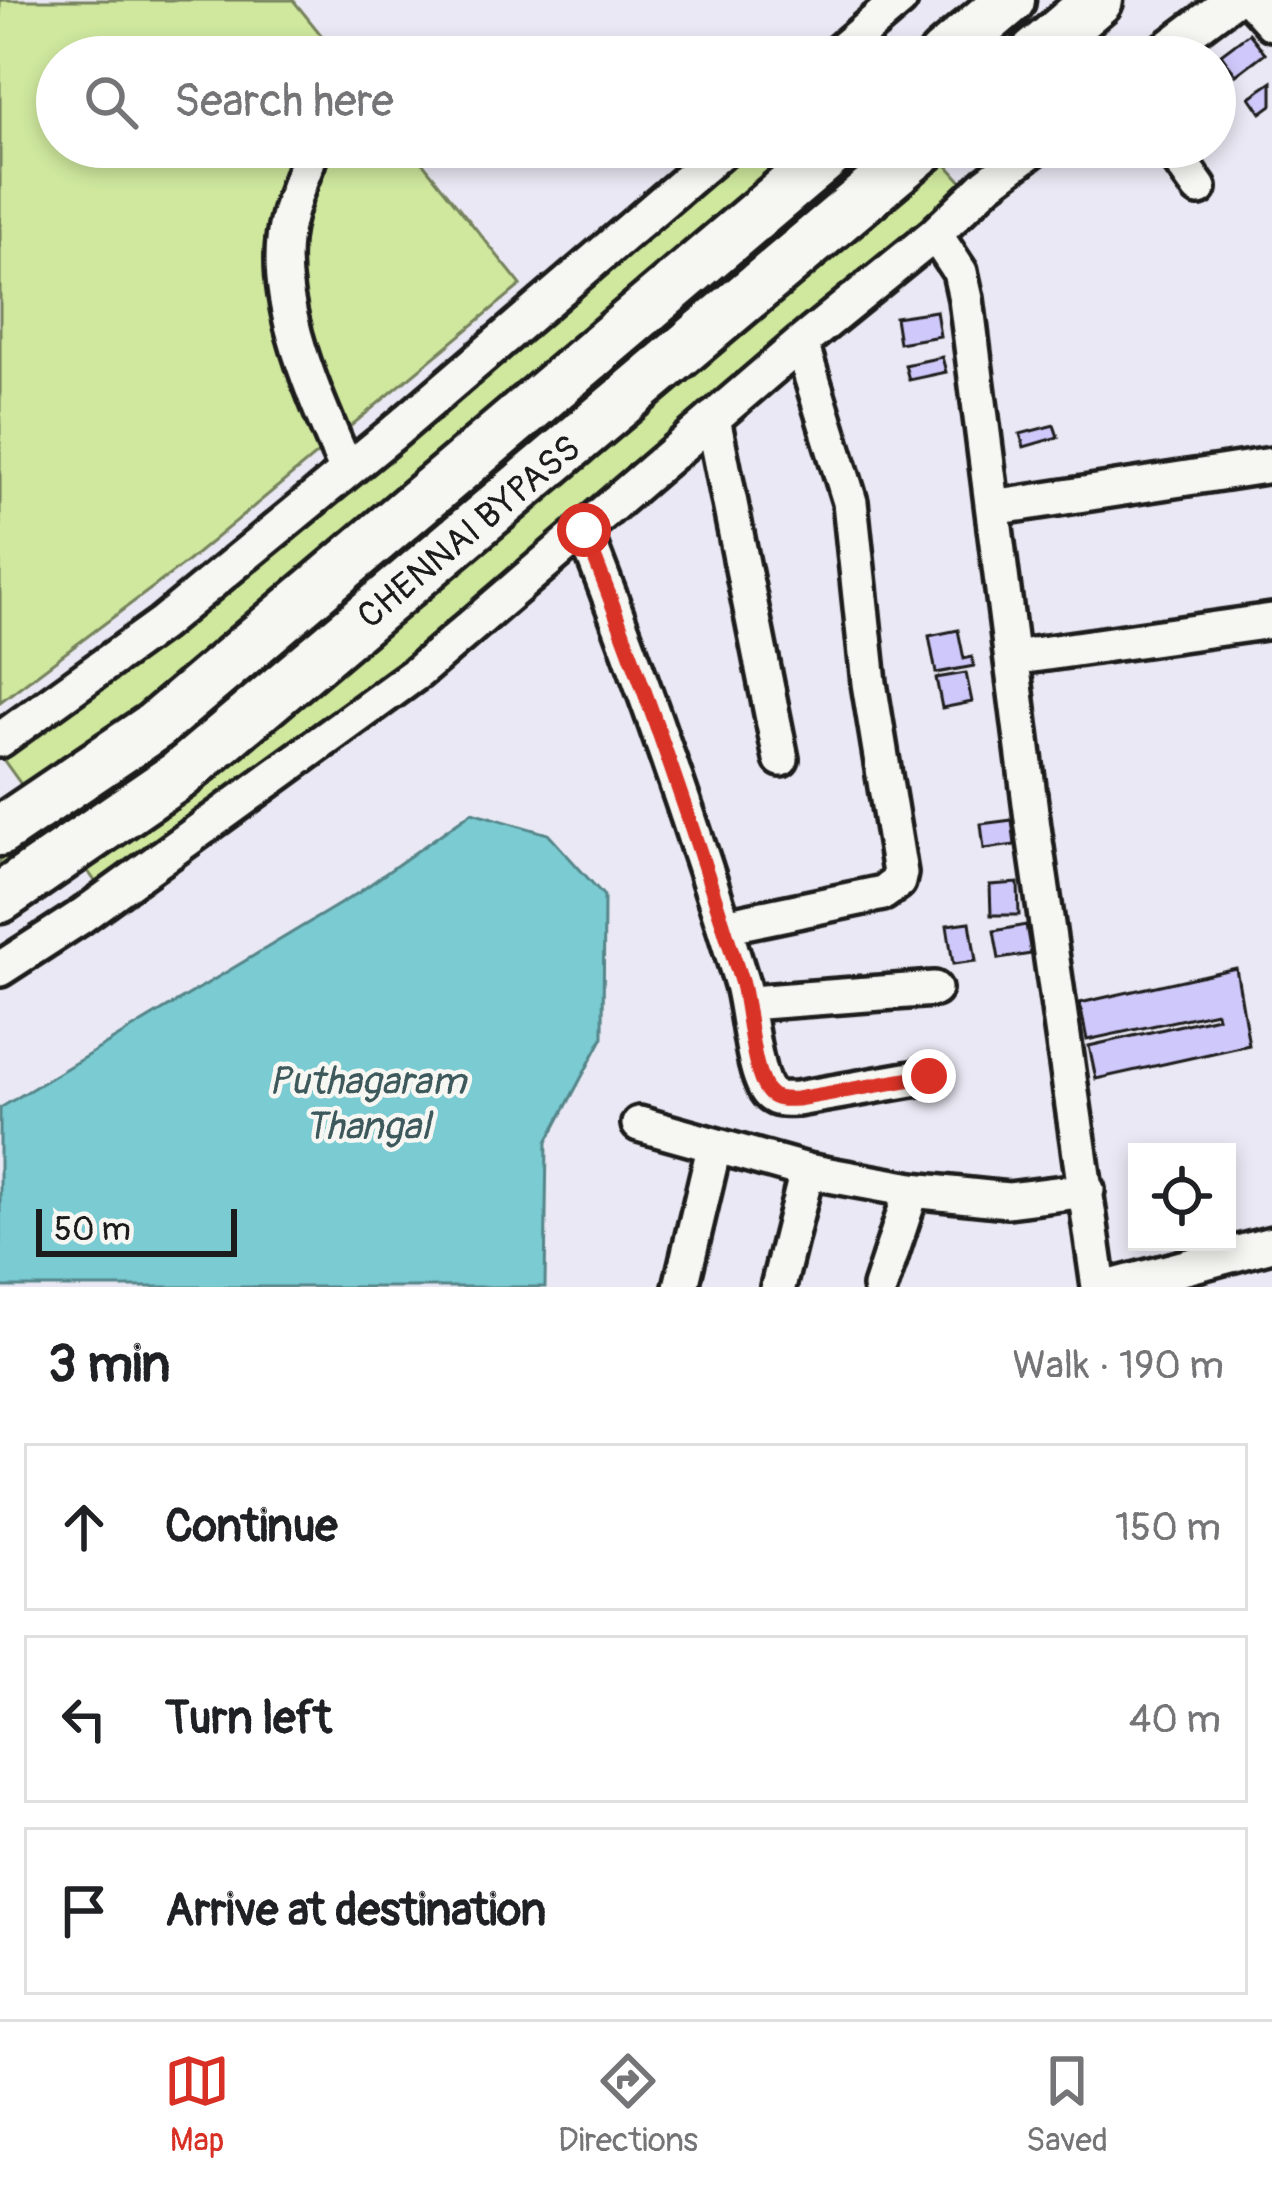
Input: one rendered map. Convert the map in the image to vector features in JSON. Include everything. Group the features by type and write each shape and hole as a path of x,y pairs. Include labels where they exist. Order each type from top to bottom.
{"highway":[{"path":"968,36 1010,0"},
{"path":"1055,36 1098,0"},
{"name":"CHENNAI BYPASS","path":"0,831 155,726 812,168"},
{"name":"CHENNAI BYPASS","path":"0,898 179,775 899,168"}],"street":[{"path":"858,36 900,0"},
{"path":"1184,36 1232,0"},
{"path":"1251,0 1272,23"},
{"path":"306,168 287,221 283,260 291,316 311,386 347,471"},
{"path":"0,740 161,624 700,168"},
{"path":"0,968 79,918 418,672 1008,168"},
{"path":"1185,168 1199,188"},
{"path":"935,234 960,272 966,299 1100,1287"},
{"path":"724,926 883,893 898,882 900,873 869,683 850,502 801,343"},
{"path":"713,418 781,759"},
{"path":"993,508 1272,465"},
{"path":"584,530 657,717 748,1003 759,1075 767,1092 779,1100 929,1076"},
{"path":"1012,658 1272,621"},
{"path":"748,1003 934,989"},
{"path":"639,1124 807,1171 912,1190 1008,1199 1087,1190"},
{"path":"681,1287 715,1148"},
{"path":"778,1287 807,1171"},
{"path":"880,1287 912,1190"},
{"path":"1111,1287 1272,1244"}],"green space":[{"path":"0,0 293,0 322,36 36,36 36,168 427,168 521,285 188,561 0,702"},
{"path":"726,168 787,168 260,615 28,794 0,755 547,322"},
{"path":"837,168 883,168 257,690 0,884 0,845 155,740"},
{"path":"924,168 950,168 964,184 410,659 99,887 81,861"}],"water":[{"name":"Puthagaram Thangal","path":"472,812 548,834 604,896 603,1037 547,1142 545,1287 0,1287 0,1108 358,893"}],"building":[{"path":"1249,33 1265,53 1236,75 1236,43"},
{"path":"1272,82 1272,105 1261,113 1250,97"},
{"path":"936,311 940,336 899,343 895,317"},
{"path":"942,357 946,372 909,380 905,365"},
{"path":"1054,425 1058,437 1024,447 1020,434"},
{"path":"958,630 964,659 972,657 974,666 936,673 929,636"},
{"path":"966,673 972,702 942,708 936,678"},
{"path":"1012,820 1015,845 984,849 981,824"},
{"path":"1018,883 1019,915 991,915 990,885"},
{"path":"970,922 976,961 953,964 947,925"},
{"path":"1026,925 1031,954 999,959 994,931"},
{"path":"1236,968 1249,1045 1096,1079 1089,1046 1217,1017 1216,1012 1087,1040 1080,1003"}],"route":[{"path":"584,530 657,717 702,855 748,1003 759,1075 767,1092 779,1100 797,1099 929,1076"}]}
